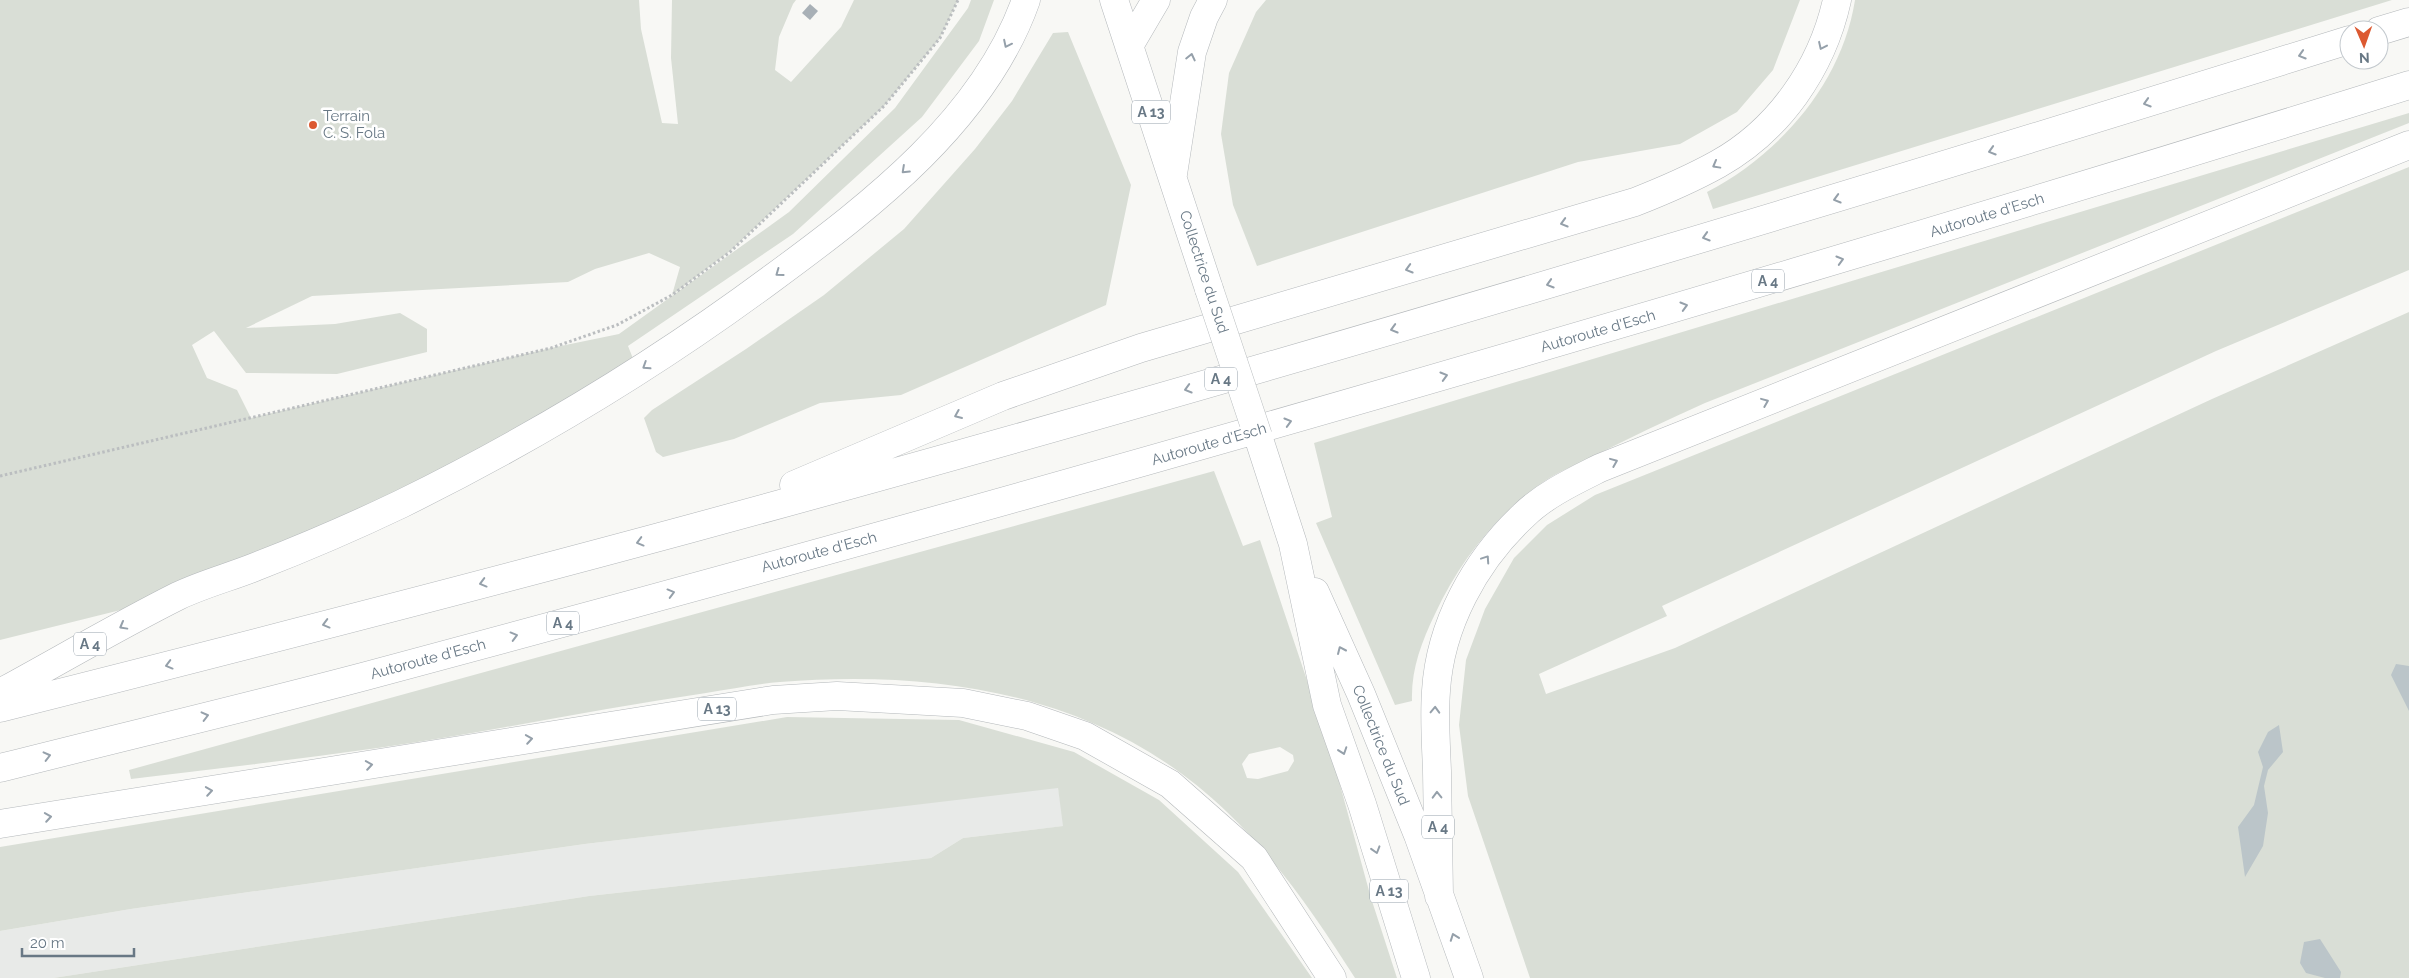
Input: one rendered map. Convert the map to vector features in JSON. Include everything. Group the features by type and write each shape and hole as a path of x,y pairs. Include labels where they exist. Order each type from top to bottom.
{"highway":[{"name":"A 4","path":"0,693 181,595 258,566 400,504 440,484 621,381 692,337 815,247 877,196 930,146 972,99 1002,54 1026,0"},
{"name":"Collectrice du Sud","path":"1114,0 1294,544 1361,694 1418,835 1469,978"},
{"path":"1129,46 1156,0"},
{"path":"1172,178 1192,52 1204,17 1213,0"},
{"name":"A 4","path":"687,530 1003,396 1141,348 1635,202 1683,182 1719,164 1753,140 1780,114 1806,80 1825,41 1837,0"},
{"path":"2389,28 2409,22"},
{"name":"A 4","path":"0,708 687,530 1108,412 1917,175 2339,43"},
{"name":"Autoroute d'Esch","path":"0,768 359,678 1143,463 1909,239 2409,85"},
{"name":"A 4","path":"1439,896 1434,726 1436,689 1443,647 1454,614 1488,554 1524,515 1564,487 1600,468 2409,145"},
{"name":"Collectrice du Sud","path":"1294,544 1327,705 1362,804 1416,978"},
{"name":"A 13","path":"0,824 773,700 837,696 963,703 1027,716 1085,736 1170,784 1254,858 1332,978"}],"path":[{"path":"0,476 551,348 617,325 672,295 730,252 884,106 940,38 958,0"}],"shaded area":[{"path":"0,0 639,0 641,29 662,123 678,124 671,58 672,0 796,0 779,37 775,70 791,82 841,27 854,0 958,0 940,38 884,106 730,251 672,295 680,267 649,253 595,269 568,282 312,296 246,328 335,324 400,313 427,329 427,352 337,374 246,373 214,331 192,345 207,378 237,390 251,418 619,334 789,212 895,108 968,8 971,0 994,0 979,41 922,117 793,234 628,346 638,371 528,435 181,595 0,640"},
{"path":"1266,0 1800,0 1773,70 1737,112 1680,144 1578,162 1257,266 1233,205 1221,134 1229,73 1256,12"},
{"path":"1855,0 2392,0 1713,209 1707,192 1759,158 1804,113 1822,87 1837,60 1848,31"},
{"path":"1068,32 1131,185 1106,305 901,395 820,403 734,439 663,457 656,452 644,418 652,410 746,349 824,295 904,229 975,149 1012,101 1053,33"},
{"path":"2409,113 2409,123 1705,403 1561,471 1515,504 1498,520 1469,555 1445,594 1425,635 1415,667 1412,701 1395,705 1316,523 1332,517 1314,443"},
{"path":"2409,167 2409,270 2216,351 1662,606 1667,616 1539,674 1546,694 1675,648 2212,399 2409,312 2409,978 1530,978 1468,796 1459,725 1466,660 1485,609 1514,558 1547,525 1595,495"},
{"path":"1214,471 1243,546 1260,540 1331,752 1371,898 1397,978 1355,978 1311,912 1280,870 1227,812 1180,772 1129,740 1075,716 1019,698 961,687 901,680 841,679 780,682 631,705 413,743 319,756 131,779 129,770","holes":["1280,747 1293,755 1294,761 1288,771 1258,779 1247,778 1242,764 1249,754"]},
{"path":"2396,664 2409,666 2409,711 2391,675"},
{"path":"787,717 959,720 1074,752 1159,800 1238,872 1312,978 53,978 589,896 931,858 963,838 1063,826 1058,788 585,844 131,909 0,931 0,847"},
{"path":"2279,725 2283,752 2268,770 2264,786 2268,813 2263,846 2245,877 2238,827 2254,805 2263,767 2258,752 2268,732"},
{"path":"1058,787 1064,826 963,838 931,858 589,896 53,978 0,978 0,931 131,909 585,844"},
{"path":"2320,939 2341,972 2340,978 2325,978 2306,973 2300,963 2304,942"}],"building":[{"path":"810,4 818,11 810,20 802,13"}],"place":[{"name":"Terrain C. S. Fola","path":"313,125"}]}
